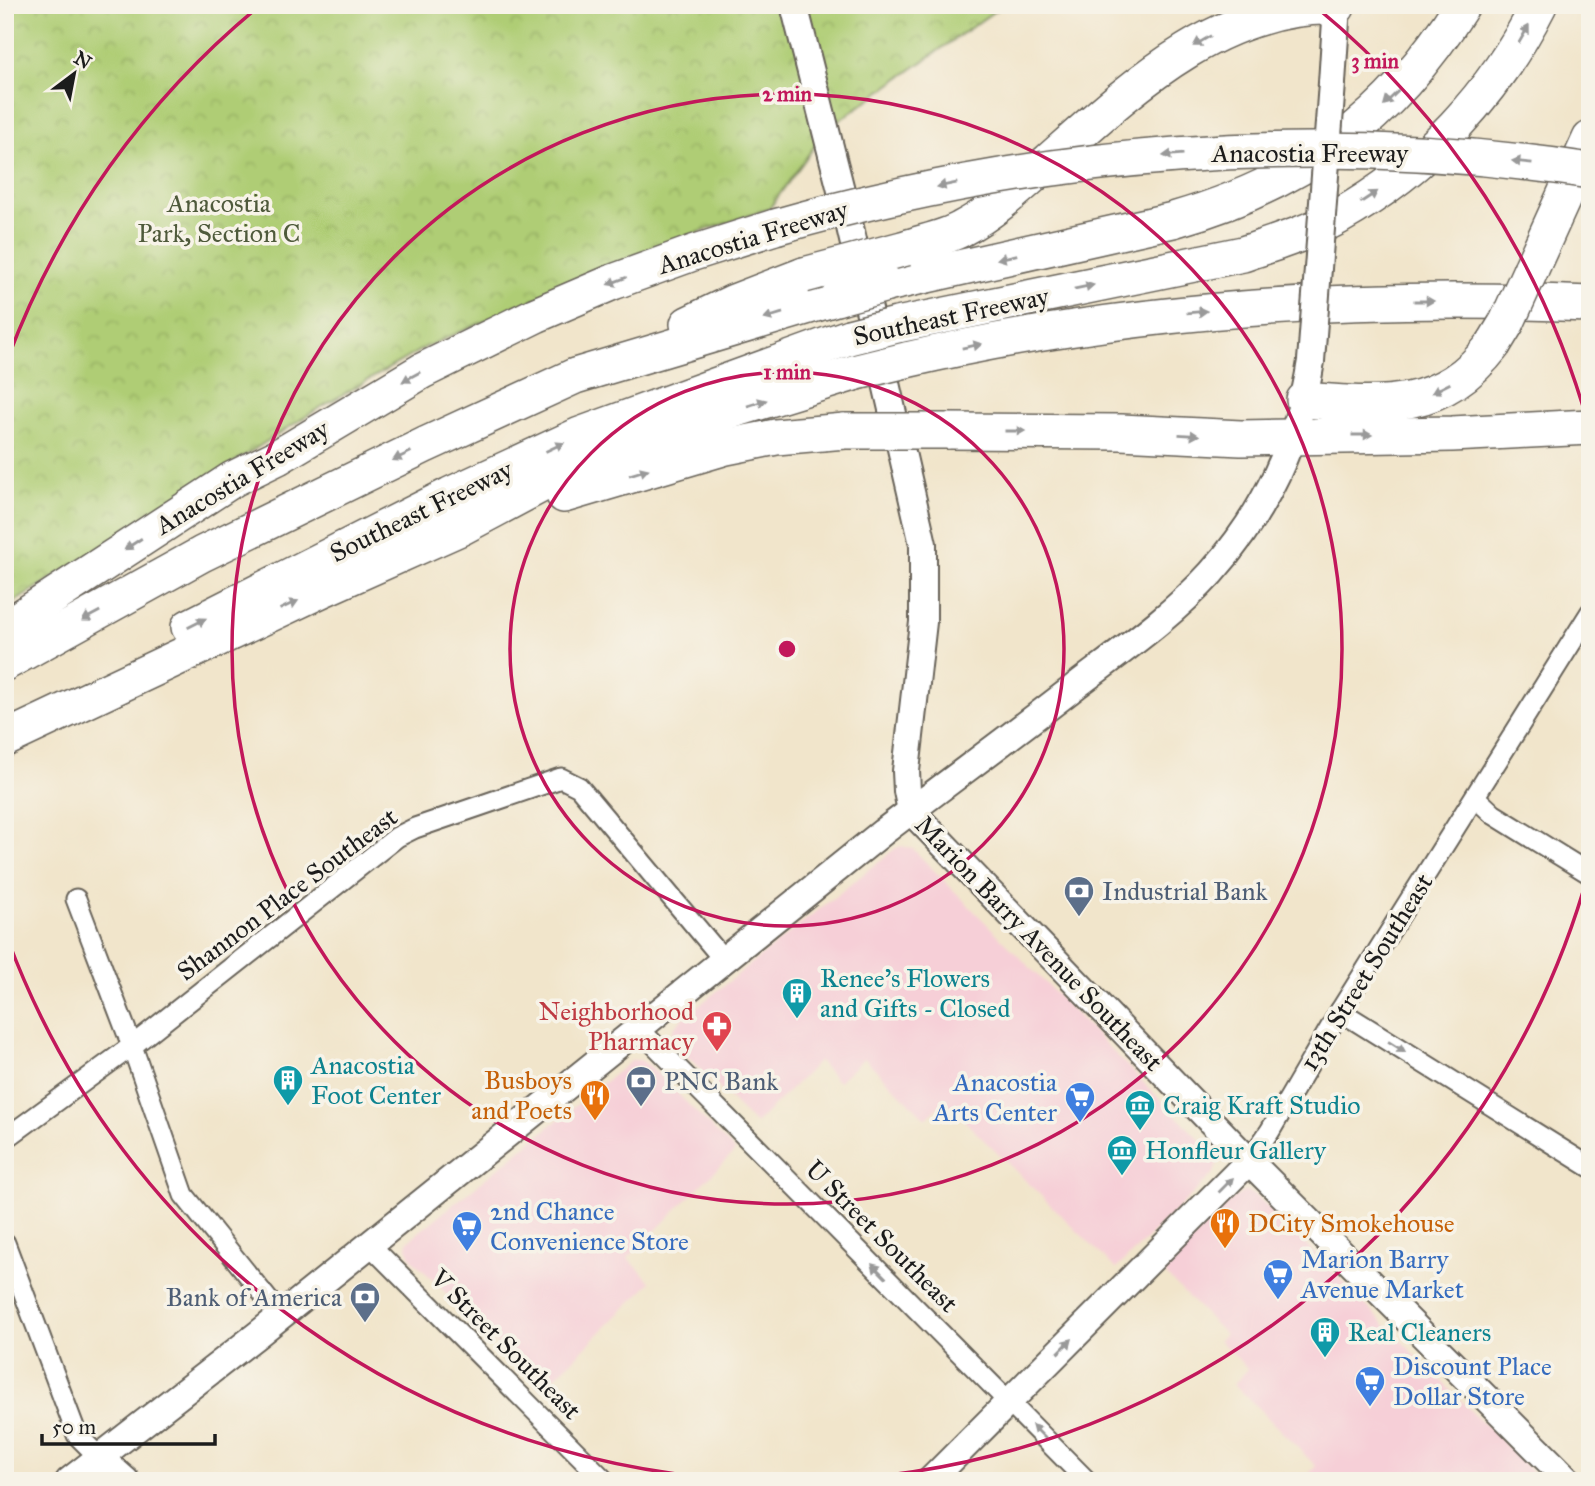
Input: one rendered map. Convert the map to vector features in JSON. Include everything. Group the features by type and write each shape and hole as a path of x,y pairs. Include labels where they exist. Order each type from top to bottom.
{"highway":[{"name":"Southeast Freeway","path":"5,663 202,554 425,445 575,376 887,284 1172,220 1212,208 1269,185 1333,148 1388,101 1430,53 1462,5"},
{"name":"Southeast Freeway","path":"5,721 450,495 580,435 849,337 1242,254 1283,241 1337,217 1411,167 1457,124 1498,75 1539,5"},
{"path":"575,376 734,302 804,275 906,248 960,230 1009,196 1106,110 1163,65 1210,36 1256,18 1290,10 1337,6"},
{"path":"1304,400 1381,405 1420,398 1460,377 1478,362 1493,345 1507,322 1590,139"},
{"name":"Anacostia Freeway","path":"5,628 233,479 278,457 422,370 536,315 613,282 775,227 854,205 978,179 1102,161 1187,153 1314,150 1398,152 1525,162 1590,172"},
{"path":"5,739 320,590 460,528 565,472 691,423 857,372 1042,333 1140,318 1223,310 1393,302 1590,304"},
{"path":"460,528 726,447 776,436 845,431 946,431 1121,432 1241,438 1452,434 1590,427"}],"main road":[{"name":"Marion Barry Avenue Southeast","path":"794,5 847,214 923,544 923,622 907,758 907,791 911,811 1249,1161 1569,1481"},
{"path":"69,1481 281,1316 911,811 1149,629 1222,561 1266,496 1294,436 1304,400 1311,361 1337,6"},
{"name":"13th Street Southeast","path":"930,1481 1249,1161"},
{"path":"100,1458 126,1481"}],"street":[{"name":"13th Street Southeast","path":"1249,1161 1590,613"},
{"name":"Shannon Place Southeast","path":"5,1139 132,1046 397,837 415,828 561,778 579,787 723,960"},
{"path":"1475,797 1493,814 1590,874"},
{"path":"76,899 132,1046 184,1195 281,1316"},
{"path":"1340,1011 1590,1167"},
{"name":"U Street Southeast","path":"639,1029 1087,1481"},
{"path":"5,1243 77,1435 100,1458"},
{"name":"V Street Southeast","path":"370,1245 606,1481"}],"shaded area":[{"path":"902,846 913,849 1215,1155 1218,1161 1214,1173 1116,1269 944,1101 926,1119 864,1058 838,1082 819,1061 755,1124 672,1041 674,1027 682,1019 896,848"},
{"path":"632,1060 640,1060 650,1066 735,1151 628,1258 651,1282 542,1390 411,1258 408,1241"},
{"path":"1246,1191 1260,1199 1541,1481 1302,1481 1316,1466 1234,1384 1248,1369 1219,1340 1225,1334 1161,1270 1232,1199"}],"green space":[{"name":"Anacostia Park, Section C","path":"5,5 1003,5 827,129 769,209 652,248 426,347 316,410 5,608"}],"place":[{"name":"Industrial Bank","path":"1079,918"},
{"name":"Renee's Flowers and Gifts - Closed","path":"797,1020"},
{"name":"Neighborhood Pharmacy","path":"717,1053"},
{"name":"Anacostia Foot Center","path":"288,1107"},
{"name":"PNC Bank","path":"641,1108"},
{"name":"Busboys and Poets","path":"595,1122"},
{"name":"Anacostia Arts Center","path":"1080,1124"},
{"name":"Craig Kraft Studio","path":"1140,1132"},
{"name":"Honfleur Gallery","path":"1122,1177"},
{"name":"DCity Smokehouse","path":"1225,1250"},
{"name":"2nd Chance Convenience Store","path":"467,1253"},
{"name":"Marion Barry Avenue Market","path":"1278,1301"},
{"name":"Bank of America","path":"365,1324"},
{"name":"Real Cleaners","path":"1325,1359"},
{"name":"Discount Place Dollar Store","path":"1370,1408"}]}
